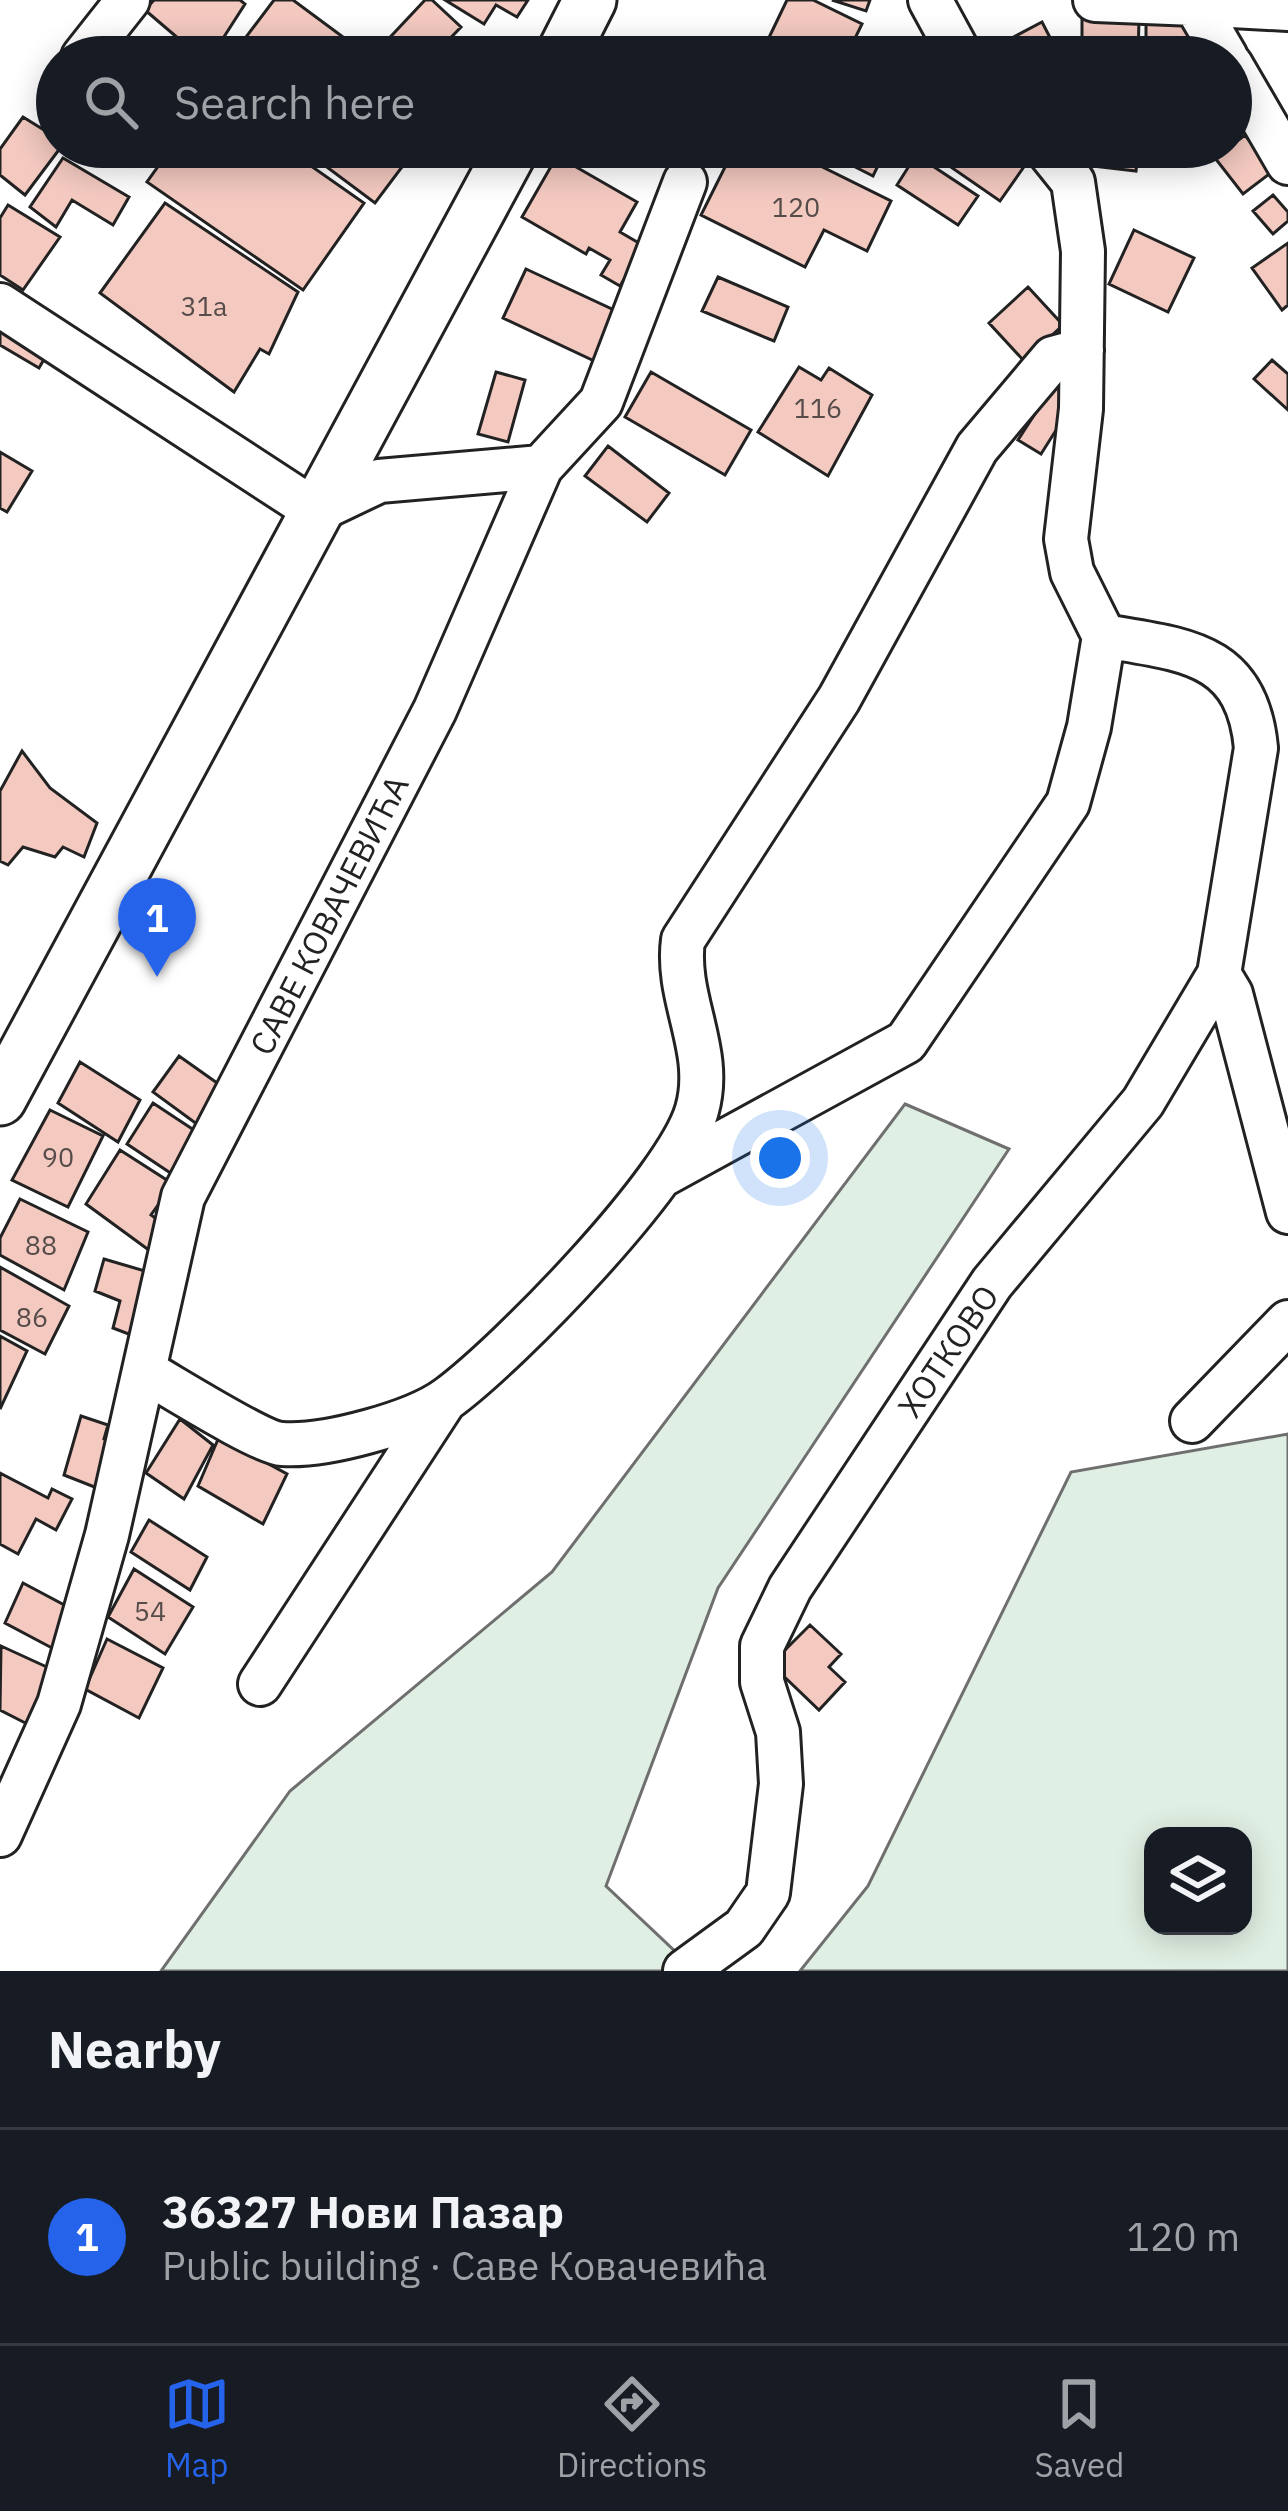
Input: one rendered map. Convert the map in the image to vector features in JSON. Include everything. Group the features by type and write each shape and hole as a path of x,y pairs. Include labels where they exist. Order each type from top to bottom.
{"main road":[{"path":"572,36 590,0"},
{"path":"0,1099 502,168"}],"street":[{"path":"100,36 128,0"},
{"path":"930,0 950,36"},
{"path":"1095,0 1288,9"},
{"path":"1197,2 1215,36"},
{"path":"1252,101 1288,164"},
{"path":"661,1176 906,1042 1068,803 1090,727 1104,636 1072,572 1066,539 1082,350 1083,251 1072,182 1062,168"},
{"name":"САВЕ КОВАЧЕВИЋА","path":"0,1835 58,1704 146,1372 183,1198 435,710 541,467 601,402 686,182"},
{"path":"0,305 316,512 379,481 541,467"},
{"path":"260,1684 445,1400 547,1307 661,1176 696,1113 705,1063 680,961 683,940 838,699 977,448 1053,358 1082,350"},
{"path":"1104,636 1187,650 1238,683 1253,715 1256,748 1220,974 1231,994 1288,1213"},
{"name":"ХОТКОВО","path":"685,1971 744,1928 768,1893 781,1784 778,1732 762,1682 762,1646 790,1588 992,1283 1143,1102 1220,974"},
{"path":"1192,1421 1288,1322"},
{"path":"146,1372 279,1445 372,1431 445,1400"}],"green space":[{"path":"905,1104 1009,1149 718,1588 606,1886 696,1971 161,1971 290,1791 552,1572"},
{"path":"1288,1434 1288,1971 800,1971 868,1886 1071,1472"}],"building":[{"path":"154,0 240,0 245,4 224,36 175,36 145,10"},
{"path":"274,0 293,0 342,36 247,36"},
{"path":"425,0 432,0 461,27 452,36 391,36"},
{"path":"445,0 528,0 517,17 496,5 484,24"},
{"path":"787,0 813,0 862,24 856,36 770,36"},
{"path":"832,0 870,0 866,11"},
{"path":"1082,18 1139,19 1139,36 1082,36"},
{"path":"1146,21 1189,22 1189,36 1146,36"},
{"path":"1042,22 1049,36 1015,36"},
{"path":"23,117 36,125 36,168 45,168 25,195 0,175 0,149"},
{"path":"1252,144 1273,171 1243,194 1223,168 1252,168"},
{"path":"56,168 80,168 129,197 113,225 72,200 56,227 30,207"},
{"path":"157,168 314,168 364,203 303,290 147,182"},
{"path":"328,168 401,168 375,203"},
{"path":"550,168 578,168 637,202 620,232 644,246 620,286 601,275 610,260 589,248 586,254 522,217"},
{"path":"724,168 824,168 891,201 867,251 824,230 805,267 701,215"},
{"path":"908,168 936,168 978,196 958,225 897,185"},
{"path":"952,168 1023,168 1000,201"},
{"path":"1273,195 1288,212 1288,221 1273,234 1253,211"},
{"path":"165,203 298,292 269,354 260,349 234,392 100,293"},
{"path":"8,205 60,237 23,290 0,275 0,218"},
{"path":"1134,230 1194,258 1168,312 1109,284"},
{"path":"1288,243 1288,305 1282,310 1252,268"},
{"path":"526,269 629,317 605,366 503,318"},
{"path":"718,277 788,307 774,341 702,311"},
{"path":"1028,287 1063,325 1024,361 989,323"},
{"path":"0,319 50,349 39,368 0,345"},
{"path":"1272,360 1288,374 1288,410 1254,379"},
{"path":"799,367 821,380 829,368 872,395 828,476 758,432"},
{"path":"496,372 525,380 508,442 478,434"},
{"path":"651,372 751,430 725,475 625,417"},
{"path":"1055,383 1077,397 1041,454 1018,440"},
{"path":"608,446 669,493 647,522 585,476"},
{"path":"0,452 32,471 7,512 0,508"},
{"path":"22,751 50,788 97,823 84,857 63,847 55,857 23,847 8,865 0,861 0,791"},
{"path":"179,1056 227,1090 205,1130 153,1092"},
{"path":"80,1062 140,1100 118,1142 58,1103"},
{"path":"153,1103 203,1136 181,1180 127,1144"},
{"path":"50,1110 103,1136 68,1207 12,1180"},
{"path":"120,1150 173,1184 151,1215 166,1226 157,1256 86,1204"},
{"path":"20,1199 88,1232 64,1290 0,1255 0,1238"},
{"path":"104,1259 155,1274 139,1338 113,1328 120,1301 95,1291"},
{"path":"0,1267 69,1306 45,1354 0,1330"},
{"path":"0,1336 27,1351 0,1409"},
{"path":"81,1416 108,1425 104,1439 116,1444 102,1490 64,1475"},
{"path":"180,1419 213,1445 184,1499 146,1473"},
{"path":"219,1437 287,1474 263,1524 198,1486"},
{"path":"0,1473 48,1498 52,1489 72,1499 56,1530 36,1519 18,1554 0,1544"},
{"path":"149,1520 207,1557 190,1590 131,1552"},
{"path":"134,1569 193,1607 165,1654 108,1617"},
{"path":"23,1583 68,1607 52,1648 5,1623"},
{"path":"810,1625 841,1654 829,1667 845,1682 819,1710 771,1664"},
{"path":"107,1639 163,1668 139,1718 85,1689"},
{"path":"1,1646 62,1674 41,1731 0,1710"}],"place":[{"name":"36327 Нови Пазар","path":"157,977"}]}
